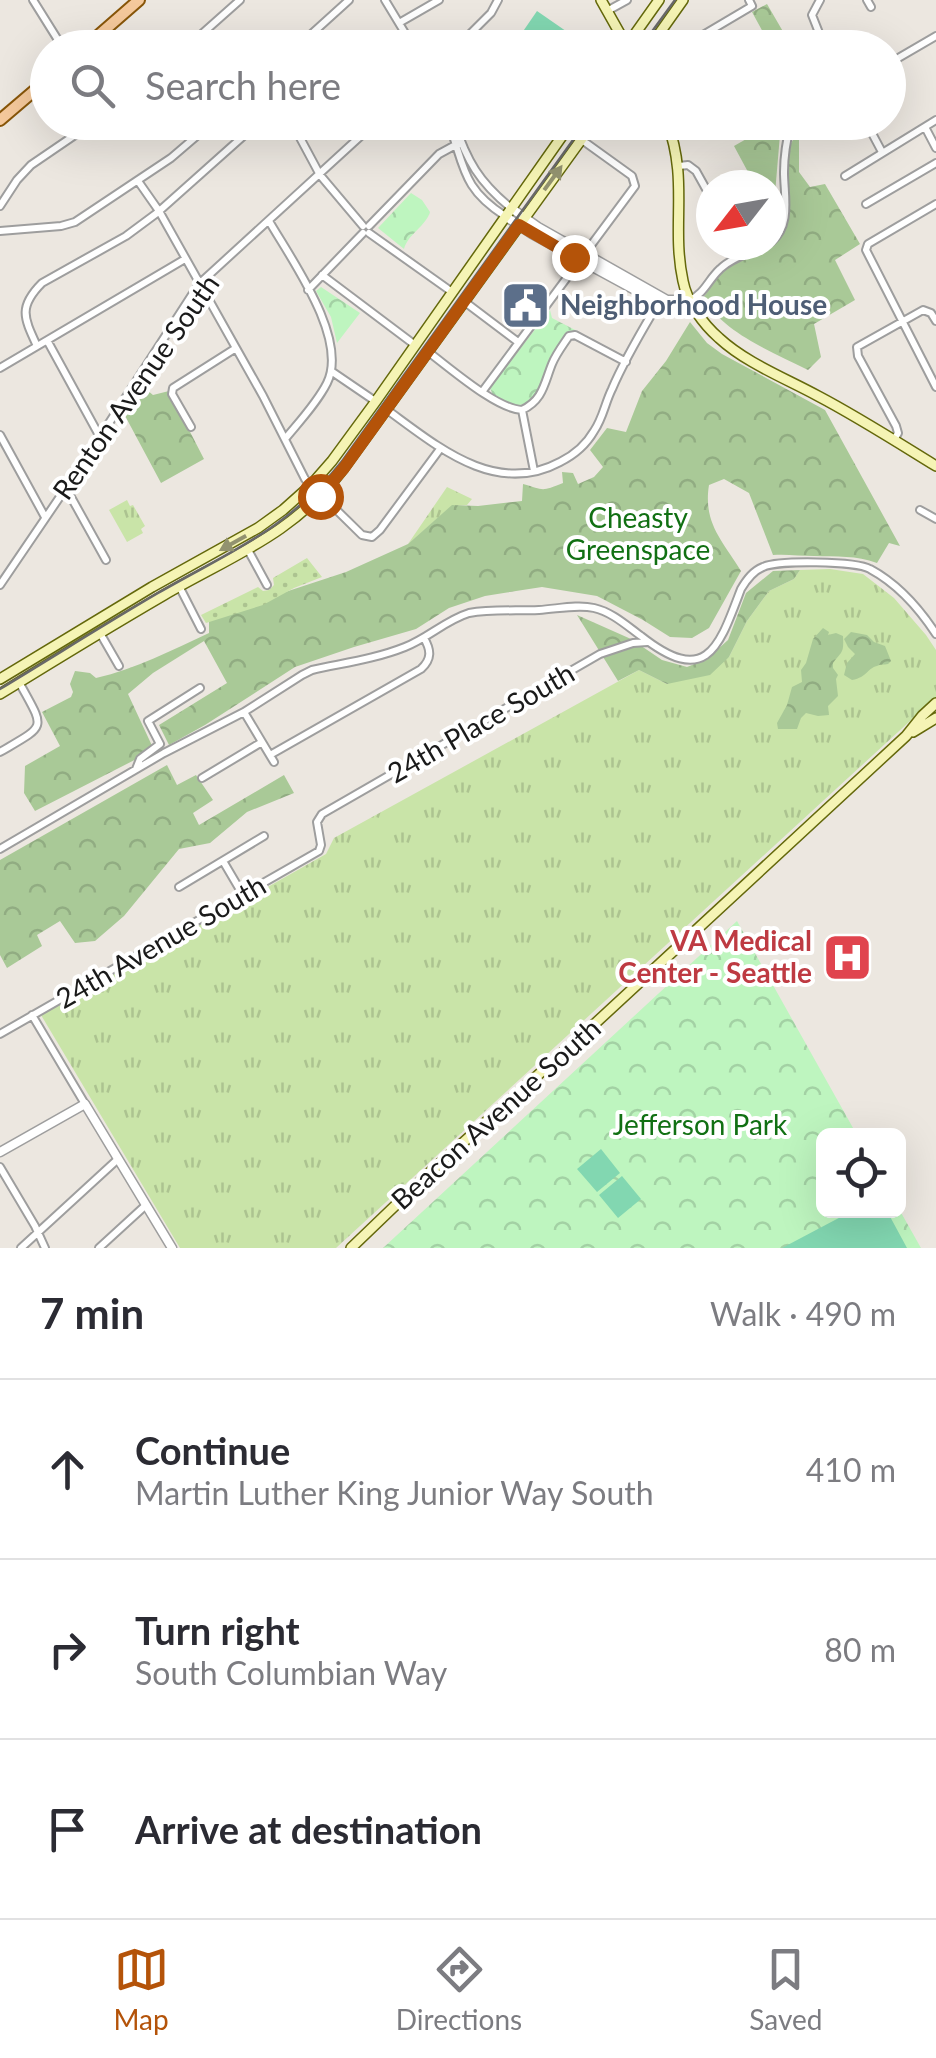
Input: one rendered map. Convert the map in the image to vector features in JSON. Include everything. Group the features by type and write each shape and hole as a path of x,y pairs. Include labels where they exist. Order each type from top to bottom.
{"main road":[{"path":"104,30 139,0"},
{"path":"601,0 617,30"},
{"path":"638,30 659,0"},
{"path":"662,30 683,0"},
{"path":"0,120 30,94"},
{"path":"0,679 258,528 310,485 376,401 559,140"},
{"path":"0,694 278,532 320,496 582,140"},
{"path":"672,140 679,166 685,288 712,332 728,346 936,466"},
{"name":"Beacon Avenue South","path":"351,1248 906,736 936,703"},
{"name":"Beacon Avenue South","path":"906,736 936,718"}],"street":[{"path":"33,0 52,30"},
{"path":"206,30 240,0"},
{"path":"316,30 349,0"},
{"path":"385,0 403,30"},
{"path":"399,23 439,0"},
{"path":"475,30 492,13 498,0"},
{"path":"607,12 627,0"},
{"path":"818,30 812,15 820,0"},
{"path":"710,30 751,3"},
{"path":"906,54 936,36"},
{"path":"906,138 936,120"},
{"path":"924,127 936,148"},
{"path":"0,210 31,165 68,140"},
{"path":"0,230 68,225 193,140"},
{"path":"38,346 24,310 28,298 42,282 126,236 238,140"},
{"path":"301,140 320,175 366,230 453,293"},
{"name":"Renton Avenue South","path":"0,585 200,284 357,140"},
{"path":"457,140 462,168 474,190 660,300 690,300 702,293 732,260"},
{"path":"482,392 632,189 632,176 582,140"},
{"path":"784,170 788,140"},
{"path":"876,140 882,152"},
{"path":"845,176 902,140"},
{"path":"308,290 439,154 458,144"},
{"path":"866,204 936,163"},
{"path":"679,166 696,171"},
{"path":"138,180 159,211 310,485 362,536 372,537 440,449"},
{"path":"936,204 866,248 936,387"},
{"path":"269,221 327,326 331,371 326,386 286,439"},
{"path":"0,368 185,258"},
{"path":"322,275 416,345"},
{"path":"386,408 440,449 467,464 494,472 534,472 550,467 570,457 588,441 660,300"},
{"path":"464,301 518,342"},
{"path":"894,440 896,426 858,356 857,347 926,310 936,321"},
{"path":"426,351 506,407 522,410 541,395 552,365 571,335 626,362"},
{"path":"48,342 100,437"},
{"path":"191,428 172,394 173,388 236,348"},
{"path":"331,371 376,401"},
{"path":"522,410 534,472"},
{"path":"0,435 45,517"},
{"path":"66,488 106,560"},
{"path":"920,510 936,519"},
{"path":"248,550 267,584"},
{"path":"0,849 312,670 386,654 469,613 592,607 613,616 676,658 692,660 705,656 723,637 746,581 758,570 778,564 849,564 868,568 907,596 936,634"},
{"path":"180,586 201,629"},
{"path":"100,633 118,666"},
{"path":"244,712 272,759 421,669 430,656 424,638"},
{"name":"24th Place South","path":"321,848 319,816 600,654 648,642"},
{"path":"0,752 32,733 38,725 38,717 19,682"},
{"path":"136,769 140,760 160,744 148,721 200,688"},
{"path":"202,778 262,742"},
{"path":"179,886 264,836"},
{"name":"24th Avenue South","path":"0,1034 321,848"},
{"path":"223,861 242,895"},
{"path":"32,1015 172,1248"},
{"path":"0,1152 85,1104"},
{"path":"21,1248 118,1159"},
{"path":"0,1167 46,1248"},
{"path":"98,1248 146,1206"}],"green space":[{"path":"767,4 782,30 762,30 752,12"},
{"path":"537,11 564,30 524,30"},
{"path":"744,140 780,140 777,170 747,170 734,146"},
{"path":"794,140 799,140 799,172 810,187 825,184 860,244 835,260 855,300 814,324 821,357 808,370 736,332 703,298 718,276 743,260 786,260 788,153"},
{"path":"411,193 430,212 404,249 378,228"},
{"path":"321,287 360,313 337,343 331,317 316,291"},
{"path":"550,310 552,318 577,331 566,334 559,344 535,397 511,406 493,395 490,388"},
{"name":"Cheasty Greenspace","path":"690,322 722,354 825,410 900,546 889,543 877,563 846,557 773,555 749,493 724,479 709,485 711,521 741,571 709,628 692,638 670,637 597,596 542,587 485,596 449,608 416,629 295,667 169,745 159,725 227,683 204,641 128,694 154,750 35,811 24,793 25,766 60,746 42,712 71,697 75,671 96,678 154,658 209,633 209,617 346,572 408,544 452,505 522,501 523,484 550,488 563,483 562,472 573,473 578,484 594,477 603,467 590,450 607,428 626,432 642,391"},
{"path":"147,390 153,395 169,391 204,459 161,483 123,412 133,396 139,400"},
{"path":"447,487 472,499 467,505 452,506 408,544"},
{"path":"127,500 145,526 141,529 143,533 127,542 109,510"},
{"path":"307,558 322,577 263,605 206,623 201,615 258,587 269,590 274,585 273,578"},
{"path":"800,570 863,574 894,598 926,635 936,650 936,697 336,1248 180,1248 41,1015 326,854 334,838 639,670 667,684 729,657 747,621 769,591 794,579"},
{"path":"800,570 794,579 769,591 747,621 729,657 710,675 667,684 639,670 618,681 577,615 631,639 662,660 687,667 707,659 728,640 746,593 773,571"},
{"path":"823,628 828,635 843,636 842,652 833,663 838,675 838,696 828,706 829,715 806,713 797,729 778,729 792,687 802,682 801,670 813,639"},
{"path":"851,632 867,635 885,646 891,661 873,667 857,679 844,675 855,654 844,639"},
{"path":"167,765 177,785 196,775 213,800 193,813 199,825 284,775 294,793 247,812 210,843 179,849 124,916 95,941 75,943 60,921 37,935 42,946 7,968 0,955 0,860"},
{"name":"Jefferson Park","path":"737,921 853,1128 816,1128 816,1218 904,1218 921,1248 383,1248"},
{"path":"601,1149 620,1173 597,1192 577,1169"},
{"path":"622,1176 641,1199 618,1218 599,1195"},
{"path":"839,1218 891,1218 907,1248 782,1248"}],"tram line":[{"path":"653,30 675,0"},
{"path":"0,689 258,537 323,484 573,140"}],"place":[{"name":"Neighborhood House","path":"525,305"},
{"name":"VA Medical Center - Seattle","path":"847,957"}],"route":[{"path":"320,496 519,225 574,257"}]}
